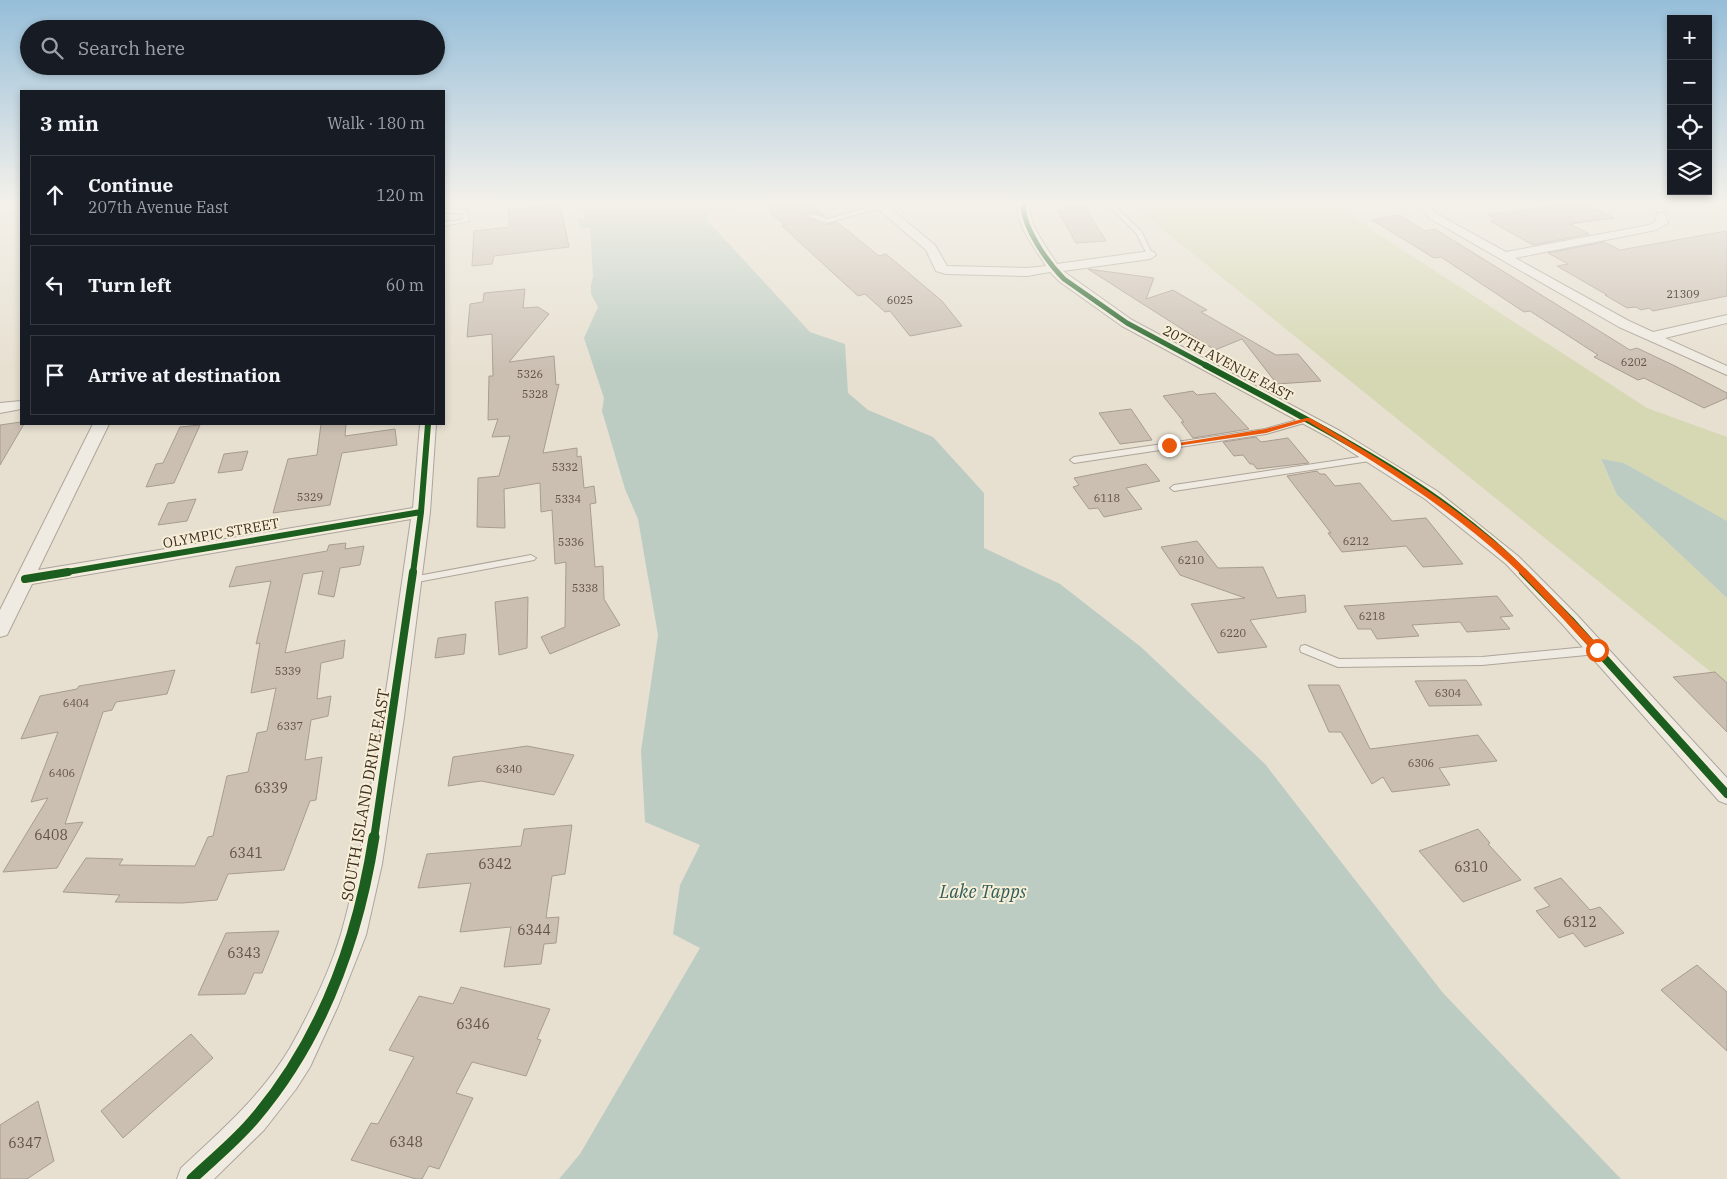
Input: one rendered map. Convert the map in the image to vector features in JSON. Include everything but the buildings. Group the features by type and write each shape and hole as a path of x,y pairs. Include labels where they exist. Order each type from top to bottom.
{"street":[{"path":"936,259 940,268 946,270 998,273 1055,270 1125,259"},
{"name":"207TH AVENUE EAST","path":"1048,259 1064,279 1127,323 1308,419 1373,458 1431,496 1497,547 1551,600 1727,794"},
{"path":"1509,259 1624,324 1727,371"},
{"path":"1650,337 1727,319"},
{"path":"0,408 20,405"},
{"path":"0,630 101,425"},
{"name":"SOUTH ISLAND DRIVE EAST","path":"192,1179 254,1120 286,1079 300,1057 329,997 353,935 370,864 412,580 421,512 428,425"},
{"name":"OLYMPIC STREET","path":"25,579 421,512"}],"lane":[{"path":"1074,460 1266,431 1308,419"},
{"path":"1174,488 1373,458"},
{"path":"412,580 531,558"},
{"path":"1305,650 1338,663 1482,661 1597,650"}],"green space":[{"path":"1199,259 1417,259 1647,408 1727,437 1727,521 1624,463 1601,460 1617,495 1727,598 1727,685"}],"water":[{"name":"Lake Tapps","path":"592,259 743,259 810,332 845,344 848,393 868,410 933,437 984,493 984,548 1060,584 1141,647 1265,764 1443,993 1621,1179 559,1179 580,1154 700,948 673,934 680,885 700,845 645,822 641,751 658,635 638,519 625,489 602,411 604,398 584,338 598,307 591,294 593,276"},
{"path":"1601,459 1624,463 1727,521 1727,598 1617,495"}],"cycle path":[{"path":"1048,259 1064,279 1127,323 1334,434 1431,495 1482,535 1512,560 1570,620 1727,794"},
{"path":"192,1179 254,1120 286,1079 300,1057 329,997 353,935 370,864 393,717 421,512 428,425"},
{"path":"25,579 421,512"}],"route":[{"path":"1169,445 1266,431 1308,419 1388,467 1431,496 1482,535 1512,560 1597,650"}]}
